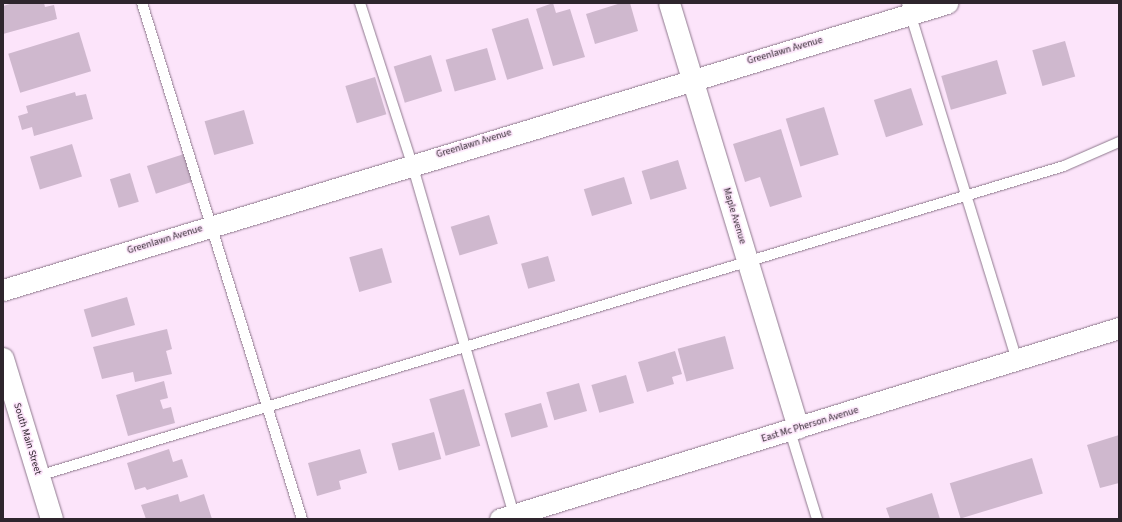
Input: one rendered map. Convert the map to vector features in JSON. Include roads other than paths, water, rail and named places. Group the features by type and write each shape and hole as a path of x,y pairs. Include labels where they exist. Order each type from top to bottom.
{"main road":[{"name":"South Main Street","path":"3,359 52,519"}],"street":[{"name":"Maple Avenue","path":"668,3 747,260 794,430"},
{"name":"Greenlawn Avenue","path":"3,290 691,79 909,9 947,3"},
{"name":"East Mc Pherson Avenue","path":"507,517 794,430 1119,328"}],"lane":[{"path":"142,3 302,519"},
{"path":"360,3 412,164 466,346 507,517"},
{"path":"909,9 964,195 1017,360"},
{"path":"38,476 267,408 747,260 1064,166 1119,142"},
{"path":"794,430 817,519"}]}
